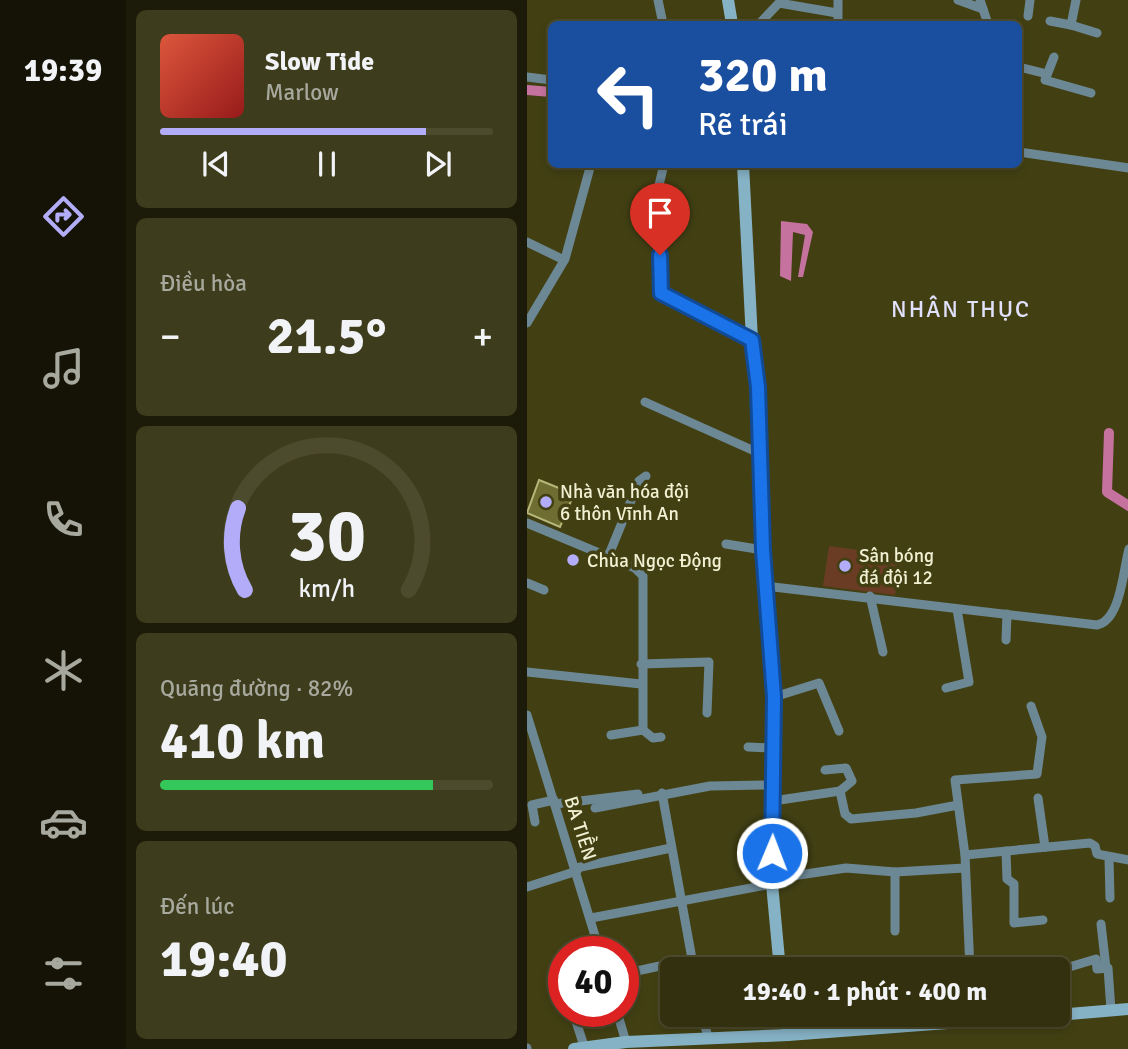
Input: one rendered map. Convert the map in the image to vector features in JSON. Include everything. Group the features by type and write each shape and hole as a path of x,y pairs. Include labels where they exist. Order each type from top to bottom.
{"street":[{"path":"658,0 662,21"},
{"path":"728,0 732,21"},
{"path":"838,0 838,21"},
{"path":"958,0 982,5"},
{"path":"1028,16 1030,0"},
{"path":"1071,25 1075,0"},
{"path":"762,21 779,3 837,13"},
{"path":"1050,21 1097,33"},
{"path":"1054,57 1045,80 1091,93"},
{"path":"1022,68 1047,74"},
{"path":"527,77 548,80"},
{"path":"1022,152 1128,168"},
{"path":"527,323 564,260 590,168"},
{"path":"663,168 655,202 660,232 661,293 752,340"},
{"path":"743,168 761,454 765,586 774,697 772,882 779,957"},
{"path":"527,242 564,260"},
{"path":"645,402 761,454"},
{"path":"608,557 639,481 646,476"},
{"path":"527,523 638,569 643,576 643,730"},
{"path":"726,544 763,550"},
{"path":"765,586 871,596 1092,625 1106,623 1113,612 1128,549"},
{"path":"527,583 544,590"},
{"path":"871,596 883,652"},
{"path":"946,688 969,682 957,639 957,609"},
{"path":"1006,640 1007,614"},
{"path":"641,664 709,662 707,713"},
{"path":"527,672 641,684"},
{"path":"774,697 819,683 839,731"},
{"path":"970,957 965,855 955,780 1037,774 1042,737 1031,706"},
{"name":"BA TIỀN","path":"527,715 596,936"},
{"path":"611,735 643,730 653,738 661,737"},
{"path":"748,747 773,748"},
{"path":"773,801 840,791 852,781 846,768 825,770"},
{"path":"595,808 662,793 724,785 771,785"},
{"path":"840,791 845,814 851,819 916,814 958,805"},
{"path":"535,822 532,805 640,793"},
{"path":"662,793 692,957"},
{"path":"1038,798 1043,811 1045,847"},
{"path":"965,855 1090,843 1095,846 1097,854 1128,860"},
{"path":"527,887 577,870 671,848"},
{"path":"1007,851 1007,879 1014,884 1014,923 1043,920"},
{"path":"1109,858 1110,898"},
{"path":"591,918 846,868 895,872 965,867"},
{"path":"895,872 895,931"},
{"path":"1101,924 1111,1010"},
{"path":"1070,967 1096,959 1097,969 1106,968"},
{"path":"639,971 660,966"},
{"path":"1070,1014 1128,1009"},
{"path":"576,1027 579,1048 626,1042 788,1035 851,1027"},
{"path":"622,1027 626,1042"},
{"path":"705,1027 708,1037"},
{"path":"787,1027 788,1035"}],"shaded area":[{"path":"781,221 807,224 813,232 803,277 798,277 805,235 793,232 791,281 780,276"},
{"path":"829,546 903,556 895,595 823,586"}],"building":[{"path":"539,480 574,494 560,527 527,513"}],"waterway":[{"path":"527,90 548,92"},
{"path":"1109,433 1107,492 1129,506"}],"place":[{"name":"Nhà văn hóa đội 6 thôn Vĩnh An","path":"546,502"},
{"name":"Chùa Ngọc Động","path":"573,560"},
{"name":"Sân bóng đá đội 12","path":"845,566"}],"district":[{"name":"NHÂN THỤC","path":"961,309"}],"route":[{"path":"660,255 661,293 752,340 758,387 767,629 774,697 772,853"}]}
